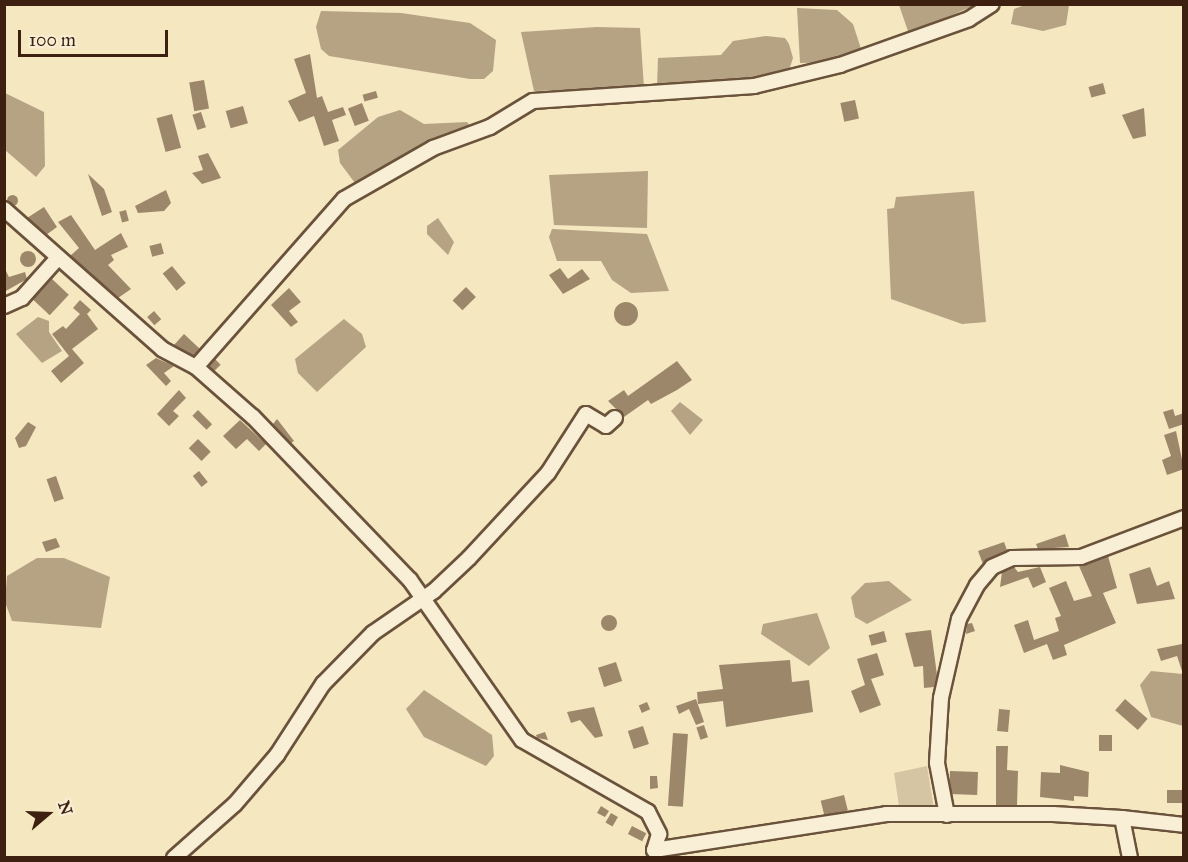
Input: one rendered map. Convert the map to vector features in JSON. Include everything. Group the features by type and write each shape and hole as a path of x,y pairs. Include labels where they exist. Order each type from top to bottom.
{"street":[{"path":"196,367 344,199 432,148 490,126 533,101 754,86 840,65 969,19 992,4"},
{"path":"4,209 56,260 126,313 162,349 196,367 253,417 423,597 522,740 648,812 659,834 653,854 886,814 1122,818 1184,825"},
{"path":"4,306 22,298 56,260"},
{"path":"174,858 235,804 277,755 323,684 373,633 423,597 469,558 548,473 586,414 606,426 615,418"},
{"path":"947,815 937,763 941,698 959,618 977,585 992,567 1012,558 1081,557 1184,518"},
{"path":"1122,818 1130,858"}],"shaded area":[{"path":"899,5 975,5 909,34"},
{"path":"1025,5 1069,5 1066,25 1043,31 1011,24 1014,9"},
{"path":"797,8 837,10 853,24 862,52 841,62 800,63"},
{"path":"321,11 401,13 470,23 496,40 493,71 484,79 470,79 329,56 321,49 316,27"},
{"path":"597,27 640,28 644,88 534,91 521,32"},
{"path":"766,36 785,38 789,44 793,58 788,73 743,83 657,87 658,58 721,55 733,41"},
{"path":"5,93 44,112 45,166 36,177 5,150"},
{"path":"400,110 424,124 467,122 474,131 363,185 355,183 340,163 338,150 378,117"},
{"path":"648,171 647,228 554,225 549,175"},
{"path":"974,191 986,322 962,324 891,299 887,209 894,208 896,197"},
{"path":"438,218 454,242 448,255 427,234 427,226"},
{"path":"552,229 647,234 669,291 631,293 612,280 601,261 557,261 549,237"},
{"path":"38,317 49,321 49,332 62,351 42,363 16,334"},
{"path":"344,319 362,334 366,347 317,392 298,373 295,359"},
{"path":"680,402 703,420 690,435 671,411"},
{"path":"37,558 64,558 110,577 101,628 12,621 5,602 7,576"},
{"path":"889,581 912,600 867,624 855,617 851,597 865,583"},
{"path":"817,613 830,648 809,666 761,634 763,624"},
{"path":"1151,671 1183,674 1183,726 1151,717 1140,685"},
{"path":"424,690 492,735 494,756 486,766 424,737 406,709"},
{"path":"927,766 934,809 899,806 894,773"}],"building":[{"path":"310,54 317,98 322,96 328,112 343,107 346,115 332,120 339,141 324,146 314,116 299,122 288,101 306,93 294,59"},
{"path":"204,80 209,109 194,111 189,83"},
{"path":"1103,83 1106,94 1091,98 1089,87"},
{"path":"376,91 378,98 364,102 363,95"},
{"path":"855,100 859,119 844,122 840,103"},
{"path":"362,103 369,121 355,126 348,108"},
{"path":"243,106 248,123 231,128 226,111"},
{"path":"1144,108 1146,136 1133,139 1122,115"},
{"path":"201,112 206,127 197,130 192,115"},
{"path":"172,114 181,148 166,152 157,118"},
{"path":"208,153 221,178 202,184 192,173 203,170 198,156"},
{"path":"88,174 104,189 112,212 102,216"},
{"path":"166,190 171,203 164,211 138,213 135,206"},
{"path":"12,194 18,200 12,206 6,200"},
{"path":"44,207 57,227 46,235 27,218"},
{"path":"126,210 129,221 122,222 119,212"},
{"path":"71,215 95,250 121,233 128,247 111,255 114,260 108,265 131,289 118,298 70,256 79,248 58,222"},
{"path":"161,243 164,254 152,257 149,246"},
{"path":"25,251 31,251 36,259 34,265 25,267 20,262 20,256"},
{"path":"172,266 186,283 177,291 163,274"},
{"path":"4,267 9,277 25,272 27,279 4,292"},
{"path":"560,268 568,279 582,269 590,279 563,294 549,275"},
{"path":"52,279 69,295 50,315 33,299"},
{"path":"466,287 476,297 462,310 453,300"},
{"path":"289,288 301,302 289,311 298,322 291,327 271,305"},
{"path":"80,300 91,310 87,314 98,329 72,349 84,363 61,383 51,371 69,356 52,334 63,326 66,329 80,314 73,308"},
{"path":"626,302 635,305 638,314 635,323 626,326 617,323 614,314 617,305"},
{"path":"154,311 161,319 154,325 147,317"},
{"path":"184,334 200,349 194,356 174,345"},
{"path":"156,358 174,366 164,373 171,381 166,386 146,365"},
{"path":"215,359 221,365 214,371 209,365"},
{"path":"677,361 692,380 677,390 651,404 648,400 624,417 608,401 624,390 628,396"},
{"path":"179,390 186,398 173,411 179,416 169,426 157,414"},
{"path":"1173,409 1175,416 1184,413 1184,424 1169,429 1163,412"},
{"path":"198,410 212,424 206,430 192,416"},
{"path":"277,419 294,441 291,443 273,424"},
{"path":"240,420 266,444 259,451 247,439 236,449 223,436"},
{"path":"28,422 36,427 26,446 19,448 15,438"},
{"path":"1176,431 1184,469 1167,475 1162,460 1171,456 1164,435"},
{"path":"198,439 211,452 202,461 189,448"},
{"path":"199,471 208,482 202,487 193,476"},
{"path":"56,476 64,499 54,502 47,479"},
{"path":"1065,534 1069,547 1038,549 1036,544"},
{"path":"56,538 60,547 46,552 42,542"},
{"path":"1004,542 1007,550 983,564 978,551"},
{"path":"1108,556 1117,588 1103,593 1116,623 1064,645 1067,655 1053,660 1047,644 1024,653 1014,625 1028,620 1034,640 1059,631 1055,618 1061,616 1049,588 1066,581 1074,601 1092,596 1079,566"},
{"path":"1014,567 1018,572 1040,567 1046,582 1033,588 1028,577 1000,587 1002,572"},
{"path":"1150,567 1157,586 1169,581 1175,599 1137,604 1129,574"},
{"path":"609,615 615,617 617,623 615,629 609,631 603,629 601,623 603,617"},
{"path":"972,623 975,631 966,634 967,624"},
{"path":"931,630 937,675 934,687 924,688 923,666 914,667 905,633"},
{"path":"884,631 887,642 871,646 869,635"},
{"path":"1182,644 1184,649 1182,671 1177,656 1161,661 1157,649"},
{"path":"877,653 884,675 871,679 881,705 860,713 851,691 865,685 857,659"},
{"path":"790,660 792,682 809,680 813,712 726,727 723,701 698,704 697,692 723,689 719,665"},
{"path":"616,662 622,681 604,687 598,668"},
{"path":"696,699 704,722 696,725 689,709 679,714 676,706"},
{"path":"1125,699 1148,719 1138,730 1115,710"},
{"path":"647,702 650,709 642,713 639,706"},
{"path":"594,707 603,736 595,738 580,720 571,723 567,712"},
{"path":"999,709 1010,710 1008,732 997,731"},
{"path":"704,725 708,737 700,740 696,727"},
{"path":"643,726 649,744 634,749 628,731"},
{"path":"545,732 548,740 537,738 536,735"},
{"path":"673,733 688,734 683,807 668,806"},
{"path":"1099,735 1112,735 1112,751 1099,751"},
{"path":"996,746 1008,746 1007,770 1018,771 1017,805 996,805"},
{"path":"1060,765 1089,772 1088,797 1074,796 1074,801 1040,797 1041,772 1060,773"},
{"path":"950,771 978,772 977,795 949,794"},
{"path":"650,776 657,776 658,788 650,789"},
{"path":"1167,790 1184,790 1184,803 1167,803"},
{"path":"844,795 848,811 825,816 821,801"},
{"path":"601,806 609,811 605,817 597,813"},
{"path":"611,813 618,817 612,827 606,823"},
{"path":"632,826 646,833 642,841 628,834"}]}
